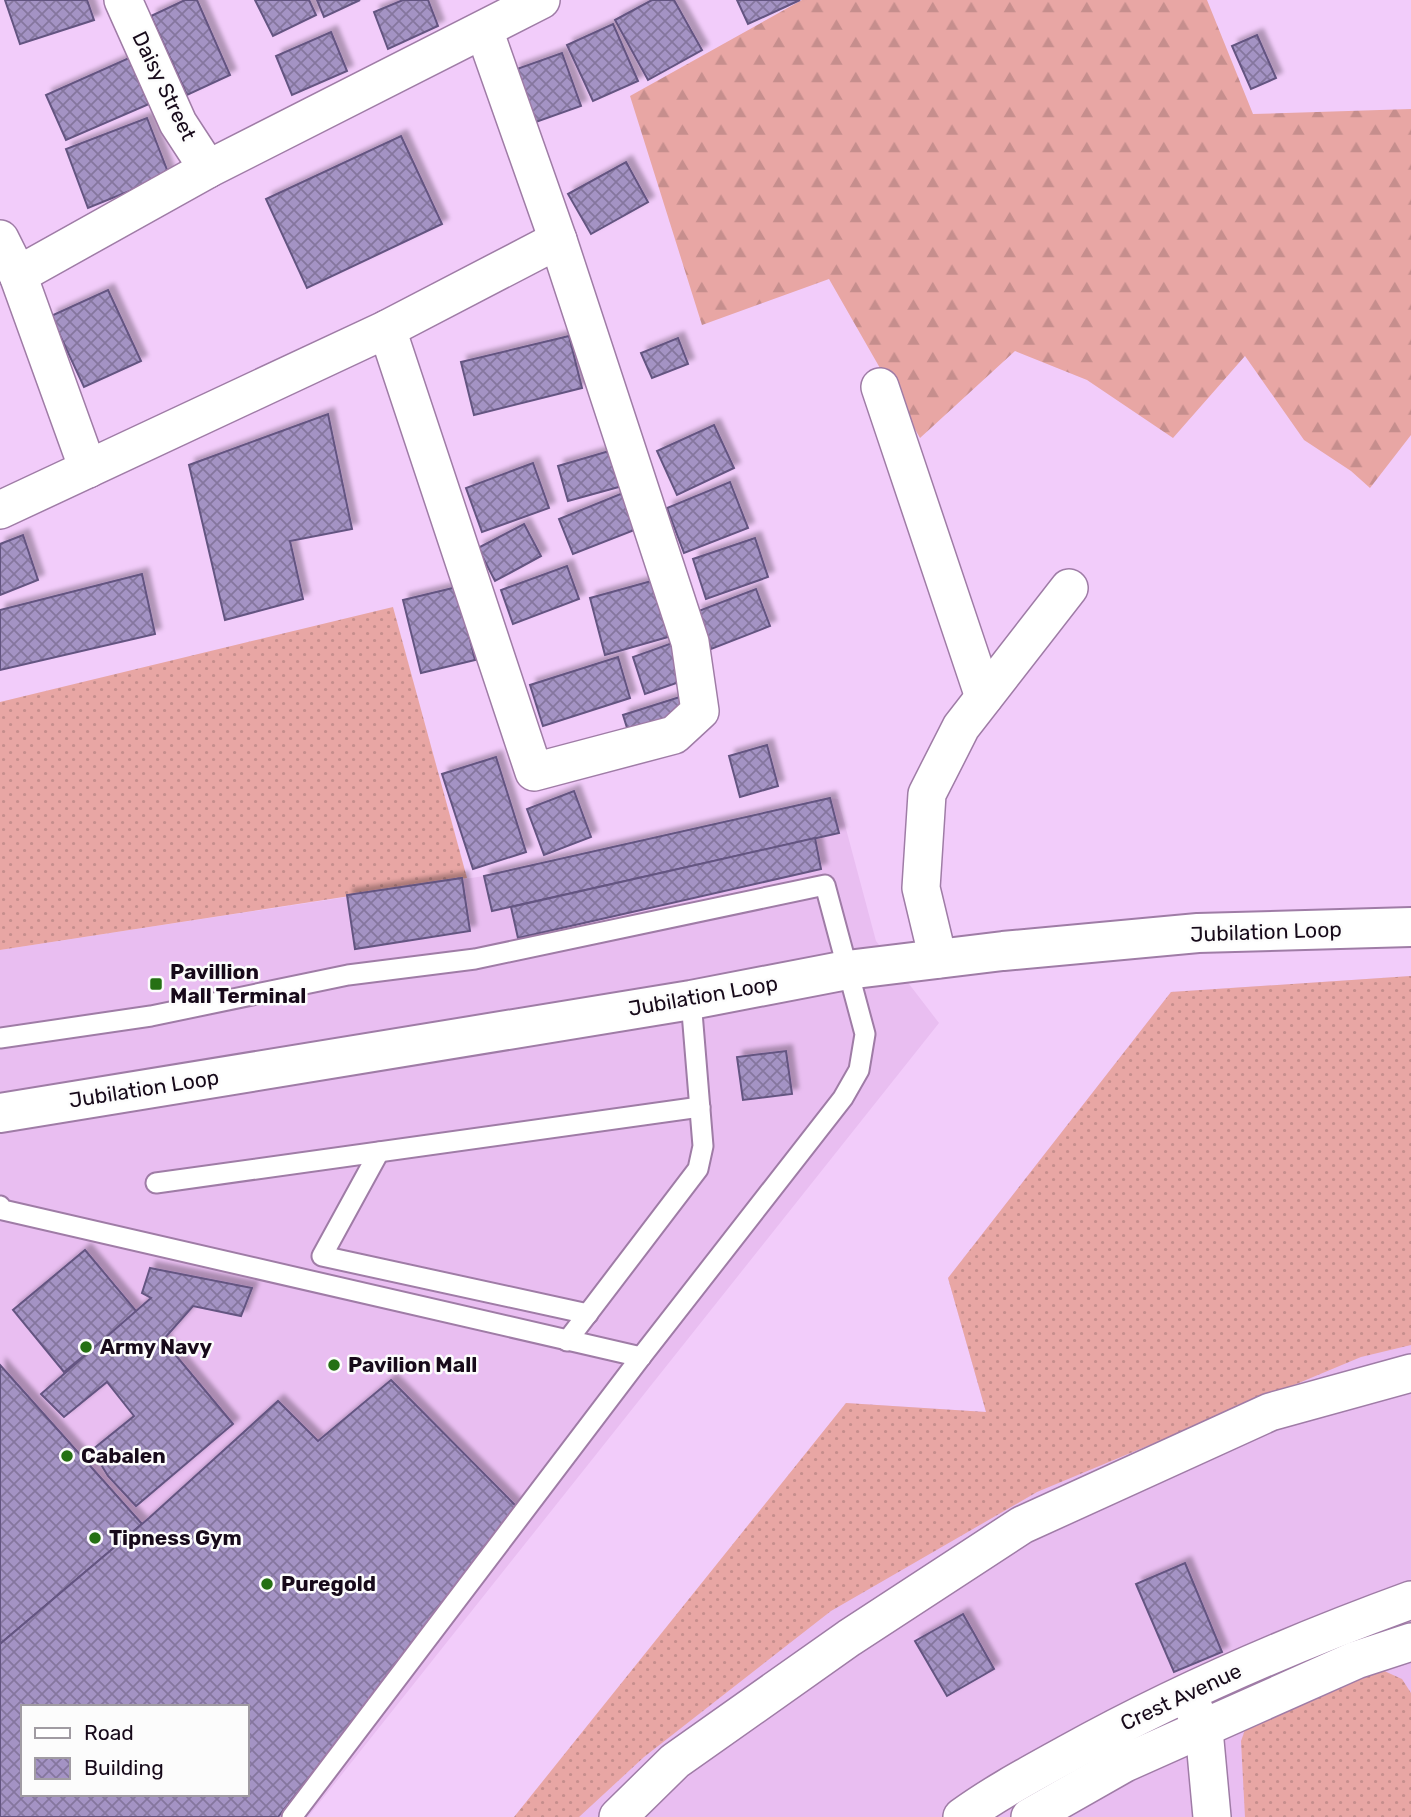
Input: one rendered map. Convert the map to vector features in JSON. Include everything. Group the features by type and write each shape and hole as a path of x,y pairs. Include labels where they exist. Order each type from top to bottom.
{"main road":[{"name":"Jubilation Loop","path":"0,1113 691,1000 847,970 1198,933 1411,927"}],"street":[{"name":"Daisy Street","path":"123,0 178,123 208,169"},
{"path":"18,275 208,169 541,0"},
{"path":"387,329 534,772 674,736 701,710 690,642 558,240 484,30"},
{"path":"0,239 18,275 88,469"},
{"path":"0,510 387,329 558,240"},
{"path":"880,387 984,697"},
{"path":"938,960 921,888 927,794 961,727 1069,588"},
{"path":"618,1817 675,1761 849,1638 1022,1525 1270,1412 1411,1373"},
{"name":"Crest Avenue","path":"962,1817 990,1797 1186,1692 1352,1621 1411,1600"},
{"name":"Crest Avenue","path":"1030,1817 1125,1763 1356,1660 1411,1642"},
{"path":"1186,1692 1204,1730 1212,1817"}],"lane":[{"path":"0,1038 151,1016 348,975 475,959 825,885 865,1034 859,1070 843,1098 641,1357 292,1817"},
{"path":"567,1340 698,1169 703,1146 691,1000"},
{"path":"156,1183 701,1107"},
{"path":"379,1152 322,1256 588,1314"},
{"path":"0,1206 3,1210 641,1357"}],"shaded area":[{"name":"Pavilion Mall","path":"830,798 838,799 876,941 939,1023 308,1817 0,1817 0,950 484,876"},
{"path":"1411,976 1411,1817 518,1817 846,1403 986,1412 948,1278 1171,992"}],"green space":[{"path":"802,0 1207,0 1253,114 1411,109 1411,435 1370,488 1351,471 1304,440 1245,356 1173,438 1087,380 1015,351 920,438 829,279 702,325 630,96"},
{"path":"393,607 467,878 0,950 0,702"},
{"path":"1411,976 1411,1345 1361,1357 1037,1492 831,1611 644,1757 579,1817 514,1817 846,1403 986,1412 948,1278 1171,992"},
{"path":"1382,1670 1402,1679 1411,1693 1411,1817 1245,1817 1241,1741 1250,1716"}],"building":[{"path":"5,0 87,0 94,20 20,44"},
{"path":"185,0 197,0 230,75 187,95 151,16"},
{"path":"255,0 309,0 316,15 273,36"},
{"path":"317,0 360,0 324,17"},
{"path":"403,0 428,0 438,26 388,49 374,12"},
{"path":"652,0 674,0 702,50 648,80 615,20"},
{"path":"737,0 800,0 748,24"},
{"path":"613,24 638,81 593,101 567,45"},
{"path":"331,32 347,71 292,95 276,56"},
{"path":"1257,35 1276,78 1251,89 1232,46"},
{"path":"562,53 581,106 533,123 514,70"},
{"path":"129,58 149,104 66,140 46,95"},
{"path":"147,118 169,175 88,208 66,149"},
{"path":"401,136 442,224 307,288 266,199"},
{"path":"626,162 648,202 591,234 568,194"},
{"path":"108,290 141,361 84,387 51,316"},
{"path":"569,336 582,388 474,415 461,362"},
{"path":"678,338 688,364 652,378 641,353"},
{"path":"328,414 352,529 290,541 303,599 225,620 189,465"},
{"path":"714,425 734,468 677,495 657,451"},
{"path":"616,449 626,485 568,501 558,466"},
{"path":"533,463 549,508 482,532 466,488"},
{"path":"730,482 748,528 684,553 667,508"},
{"path":"623,493 637,529 573,554 559,519"},
{"path":"524,524 541,556 495,581 478,548"},
{"path":"23,535 38,580 0,595 0,544"},
{"path":"755,538 768,577 706,599 693,559"},
{"path":"567,566 579,599 513,624 501,590"},
{"path":"142,574 155,634 0,670 0,610"},
{"path":"666,577 682,633 605,655 590,598"},
{"path":"457,587 475,660 421,673 403,600"},
{"path":"756,589 770,626 711,649 696,612"},
{"path":"678,641 691,678 645,694 633,657"},
{"path":"618,657 630,698 543,726 530,685"},
{"path":"686,695 690,711 628,731 623,715"},
{"path":"767,745 778,786 740,797 729,756"},
{"path":"496,757 526,852 473,869 442,774"},
{"path":"574,791 591,837 544,855 527,809"},
{"path":"830,798 839,833 492,911 484,876"},
{"path":"815,838 821,869 518,938 511,907"},
{"path":"462,878 470,931 355,949 347,895"},
{"path":"786,1051 792,1094 743,1100 737,1057"},
{"path":"85,1250 137,1312 64,1372 13,1310"},
{"path":"150,1268 252,1288 241,1316 193,1306 163,1340 233,1424 136,1506 108,1476 92,1450 134,1416 107,1382 64,1417 41,1394 151,1298 142,1293"},
{"path":"0,1365 142,1524 0,1644"},
{"name":"Puregold","path":"391,1380 520,1510 278,1817 0,1817 0,1644 149,1518 278,1401 318,1441"},
{"path":"1185,1563 1222,1652 1174,1672 1136,1584"},
{"path":"963,1614 994,1669 947,1696 915,1641"}],"place":[{"name":"Pavillion Mall Terminal","path":"156,984"},
{"name":"Army Navy","path":"86,1347"},
{"name":"Pavilion Mall","path":"334,1365"},
{"name":"Cabalen","path":"67,1456"},
{"name":"Tipness Gym","path":"95,1538"},
{"name":"Puregold","path":"267,1584"}]}
